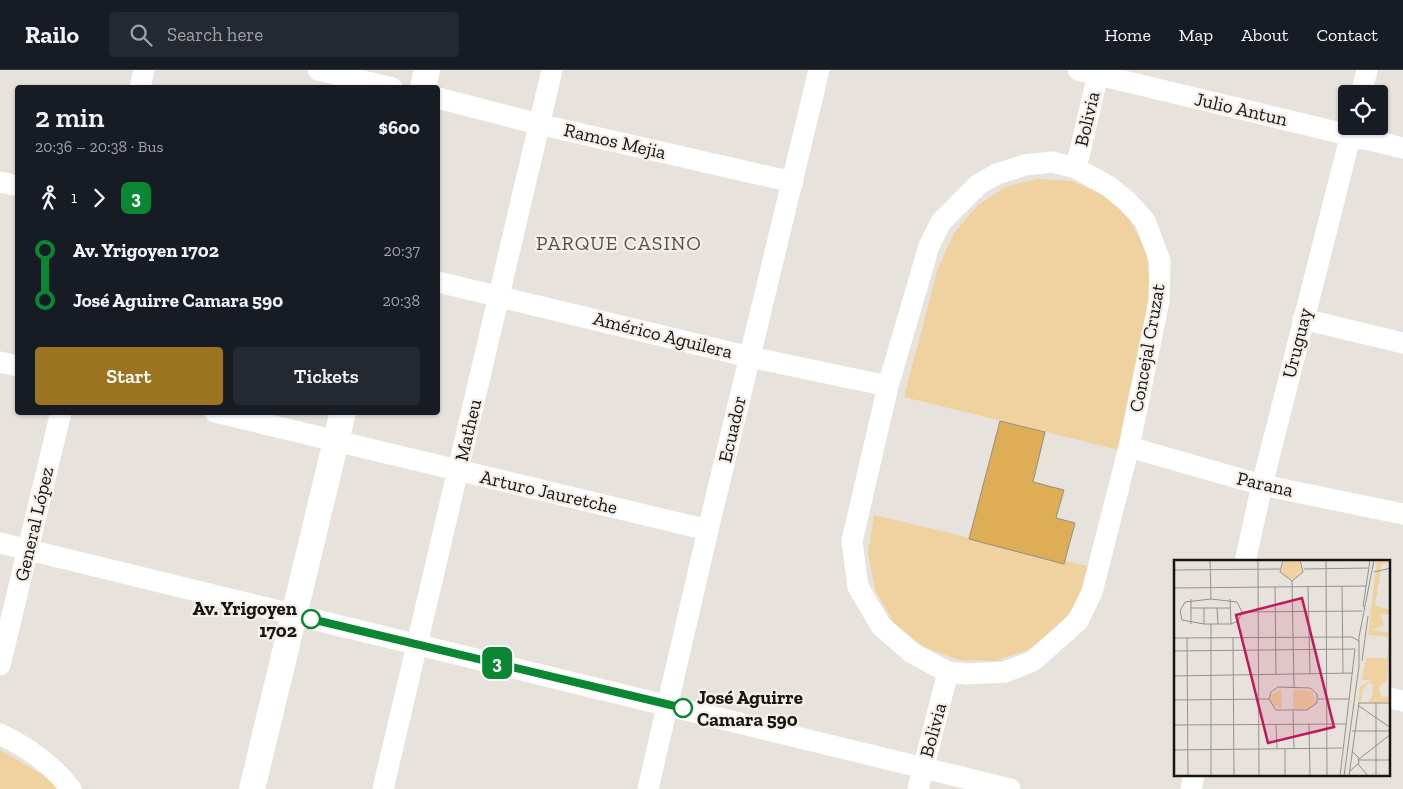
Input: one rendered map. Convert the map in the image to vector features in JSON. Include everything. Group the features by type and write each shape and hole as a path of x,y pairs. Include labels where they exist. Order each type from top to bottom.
{"main road":[{"path":"411,85 414,70"},
{"path":"424,85 427,70"},
{"path":"241,789 287,613 329,439 329,415"},
{"path":"329,439 341,415"},
{"path":"252,789 287,613"}],"street":[{"path":"141,85 144,70"},
{"path":"318,70 380,85"},
{"name":"Matheu","path":"383,789 552,70"},
{"name":"Ecuador","path":"648,789 669,705 708,530 819,70"},
{"path":"1363,85 1367,70"},
{"name":"Julio Antun","path":"1091,72 1338,128"},
{"name":"Bolivia","path":"1076,168 1091,72"},
{"name":"Ramos Mejia","path":"440,99 538,124 792,182"},
{"name":"Uruguay","path":"1245,560 1262,485 1351,135"},
{"name":"Julio Antun","path":"1364,135 1403,148"},
{"name":"Concejal Cruzat","path":"1052,162 1076,168 1108,186 1127,201 1145,221 1160,261 1159,301 1129,447 1092,592 1078,621 1033,661 1005,672 966,674 948,672 912,653 881,626 858,586 852,541 888,386 930,246 941,222 979,184 998,174 1024,166 1052,162"},
{"path":"0,182 15,185"},
{"name":"Américo Aguilera","path":"440,282 750,356 888,386"},
{"path":"1304,319 1403,342"},
{"path":"0,362 15,365"},
{"name":"General López","path":"0,665 60,415"},
{"name":"Arturo Jauretche","path":"227,415 708,530"},
{"name":"Parana","path":"1129,447 1262,485 1403,514"},
{"path":"0,543 1010,789"},
{"name":"Bolivia","path":"918,789 948,672"},
{"path":"1390,698 1403,701"},
{"path":"0,734 16,741 44,760 71,789"},
{"path":"1191,789 1194,776"}],"shaded area":[{"path":"1037,179 1072,181 1104,195 1130,220 1146,251 1150,287 1148,316 1119,450 904,397 938,268 954,233 977,206 1005,187"},
{"path":"874,515 1088,566 1078,600 1057,629 1028,650 995,661 959,660 924,647 894,623 875,590 868,553"},
{"path":"0,750 50,779 56,789 0,789"}],"building":[{"path":"1000,421 1045,432 1033,482 1064,490 1056,518 1075,523 1064,564 969,539"}],"bus line":[{"name":"3","path":"311,619 683,708"}],"place":[{"name":"Av. Yrigoyen 1702","path":"311,619"},
{"name":"José Aguirre Camara 590","path":"683,708"}],"district":[{"name":"PARQUE CASINO","path":"619,243"}]}
